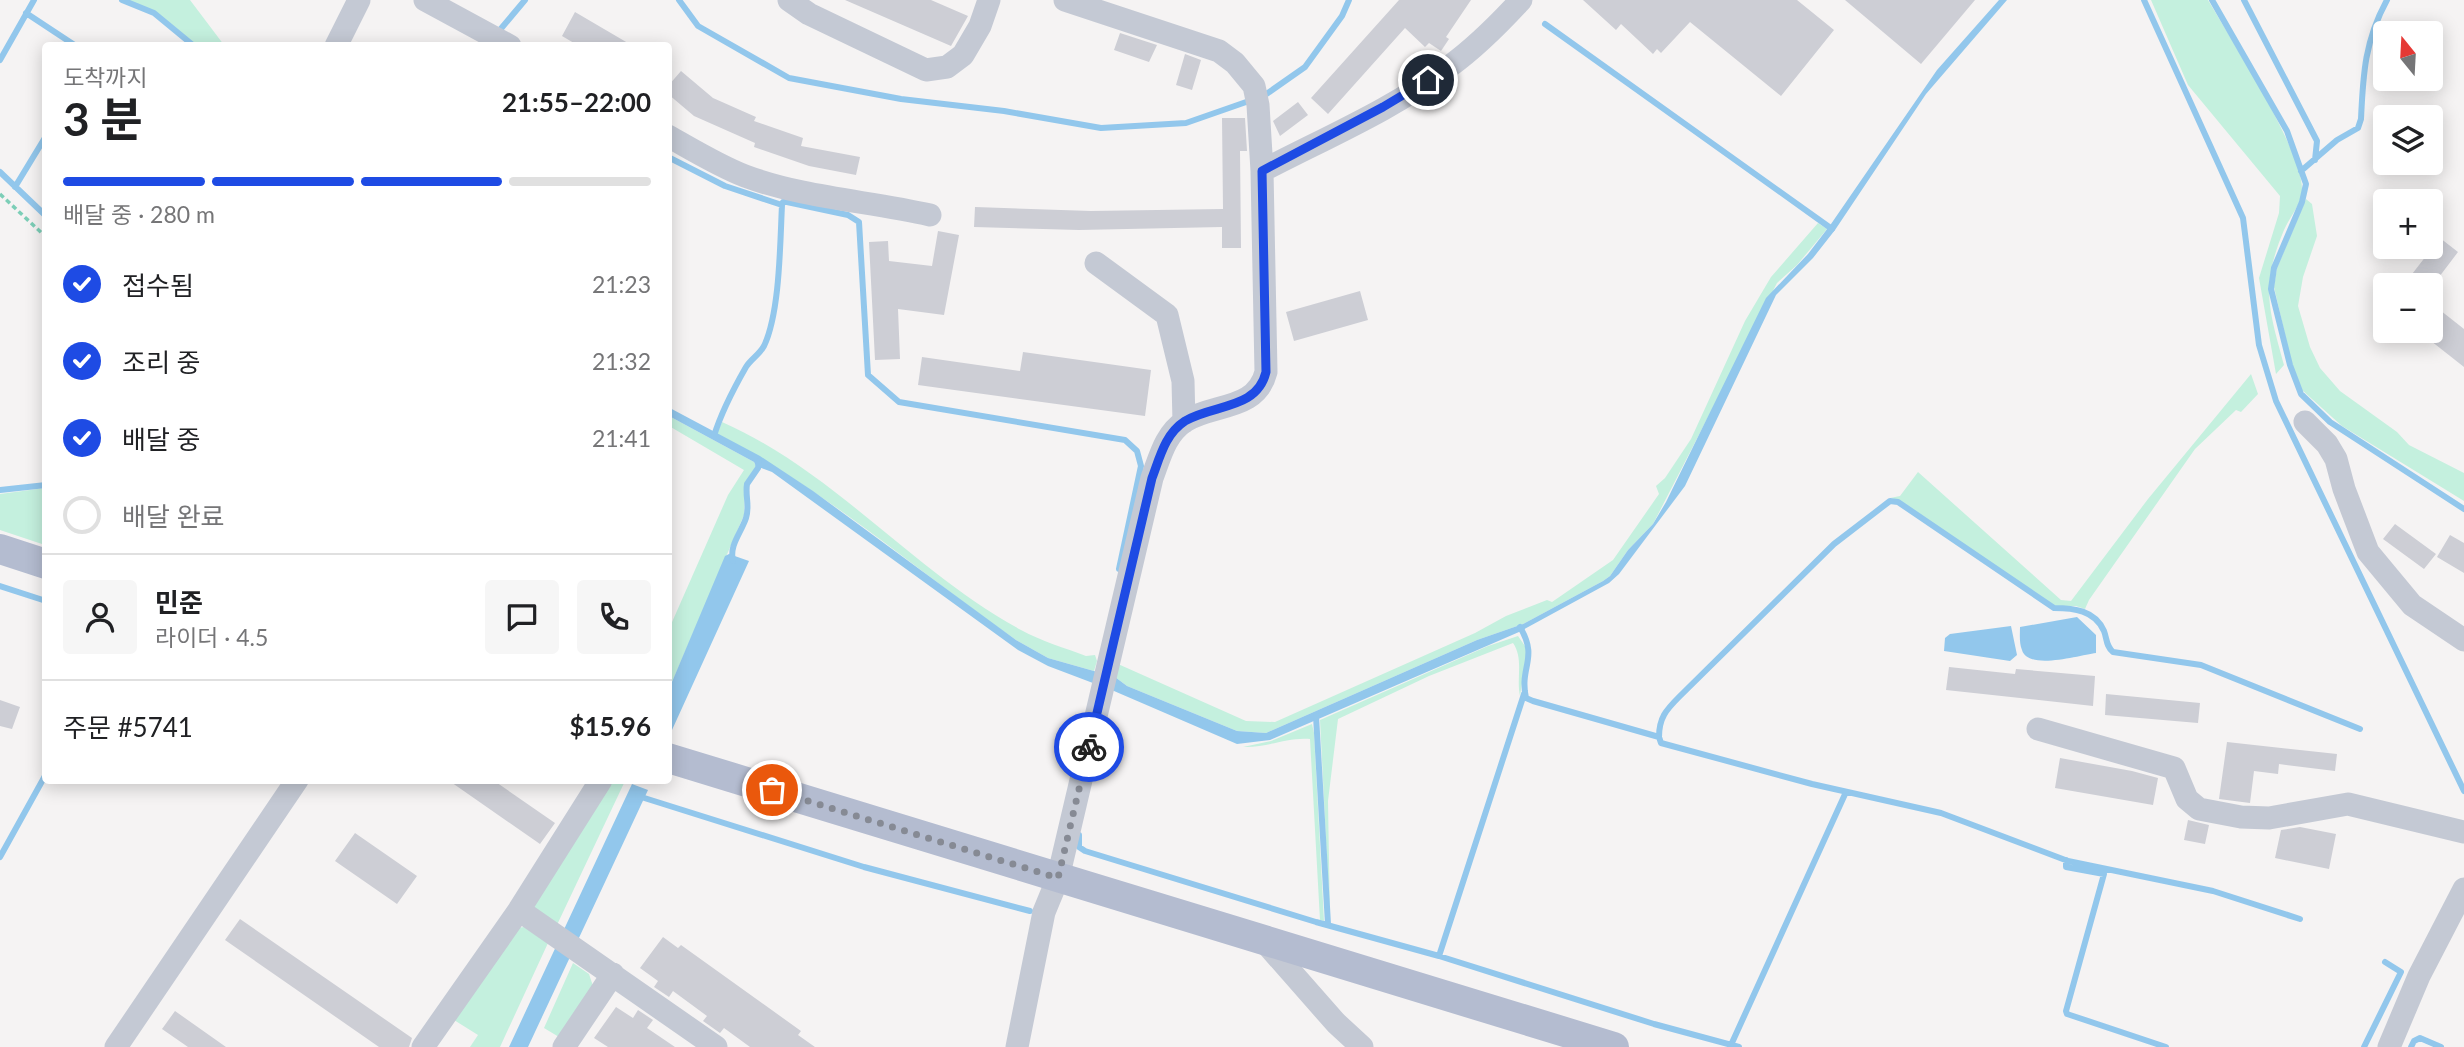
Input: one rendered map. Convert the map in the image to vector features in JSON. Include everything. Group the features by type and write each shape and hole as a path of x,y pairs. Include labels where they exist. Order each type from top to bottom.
{"main road":[{"path":"0,550 42,563"},
{"path":"672,759 1614,1047"}],"street":[{"path":"338,42 359,0"},
{"path":"425,0 503,42"},
{"path":"789,0 809,14 926,70 947,67 963,55 980,26 989,0"},
{"path":"1017,1047 1044,912 1058,878 1152,478 1165,441 1185,422 1252,397 1262,386 1266,372 1262,171 1258,105 1254,86 1235,63 1219,51 1065,0"},
{"path":"1262,171 1383,107 1450,67 1501,22 1521,0"},
{"path":"672,138 745,176 815,195 887,205 930,215"},
{"path":"1096,263 1167,315 1183,382 1185,422"},
{"path":"2305,422 2327,444 2336,459 2344,489 2368,552 2412,605 2464,640"},
{"path":"2038,729 2174,768 2187,799 2199,808 2241,817 2269,818 2348,804 2464,832"},
{"path":"116,1047 294,784"},
{"path":"423,1047 519,910 598,784"},
{"path":"2389,1047 2419,976 2464,889"},
{"path":"519,910 716,1047"},
{"path":"1263,940 1336,1023 1362,1047"},
{"path":"564,1047 612,974"}],"path":[{"path":"0,194 42,233"}],"green space":[{"path":"127,0 190,0 222,42 192,42 154,12"},
{"path":"2151,0 2208,0 2279,123 2299,173 2301,196 2276,250 2269,283 2271,313 2284,365 2276,374 2259,278 2279,213 2280,196 2188,85"},
{"path":"2306,199 2312,204 2317,236 2303,277 2298,306 2310,347 2320,368 2340,391 2397,432 2409,445 2464,473 2464,501 2342,426 2302,390 2292,365 2274,287 2277,268"},
{"path":"1818,223 1827,229 1797,265 1777,283 1653,524 1603,581 1523,624 1477,640 1266,733 1237,731 1127,686 1115,677 1118,664 1246,721 1275,722 1475,633 1506,616 1547,600 1552,602 1613,560 1659,494 1656,486 1665,478 1691,439 1745,321 1771,277"},
{"path":"2251,374 2258,394 2241,412 2236,410 2195,449 2085,609 2055,606 1899,500 1890,498 1900,496 1918,472 2061,600 2071,601 2148,499"},
{"path":"672,418 754,462 756,466 745,483 744,515 672,682 672,622 728,495 744,470 672,428"},
{"path":"722,422 801,467 982,606 1037,638 1086,656 1095,655 1097,661 1094,671 1048,658 1016,640 833,505 757,456 717,434"},
{"path":"42,488 42,544 0,530 0,494"},
{"path":"1518,636 1527,649 1520,696 1519,662 1513,643 1429,676 1338,719 1328,801 1330,920 1320,720 1488,646"},
{"path":"1312,724 1324,921 1320,920 1310,739 1243,747 1271,741"},
{"path":"611,784 624,784 556,927 534,912 533,902"},
{"path":"524,927 548,943 500,1047 470,1047 478,1035 454,1020 517,928"},
{"path":"573,963 589,974 593,986 559,1037 544,1028"}],"water":[{"path":"1999,0 2007,0 1926,94 1835,230 1813,258 1776,295 1685,486 1619,574 1609,583 1519,632 1270,740 1237,744 1048,666 1018,650 772,472 756,466 754,462 672,418 672,409 760,456 813,491 1016,640 1048,658 1115,677 1127,686 1237,731 1266,733 1477,640 1523,624 1610,576 1628,550 1653,524 1666,502 1766,298 1808,254 1831,224 1937,70"},
{"path":"729,554 749,561 672,730 672,682 725,556"},
{"path":"2077,617 2096,635 2096,653 2044,661 2026,656 2020,644 2020,627"},
{"path":"2011,626 2017,655 2010,661 1944,651 1945,638 1950,634"},
{"path":"632,784 648,790 528,1047 509,1047"}],"building":[{"path":"845,0 931,0 968,16 951,46"},
{"path":"1399,0 1471,0 1446,37 1449,39 1441,51 1429,43 1425,47 1405,28 1328,114 1311,98"},
{"path":"1583,0 1797,0 1834,30 1781,96 1690,22 1661,53 1657,49 1653,54 1621,24 1616,30"},
{"path":"1845,0 1975,0 1921,64"},
{"path":"575,12 626,42 572,42 562,36"},
{"path":"1120,33 1157,45 1149,62 1114,50"},
{"path":"1185,54 1201,60 1192,90 1176,85"},
{"path":"681,71 713,98 756,117 754,121 803,138 801,146 860,157 856,175 809,166 754,147 755,143 694,116 672,97 672,81"},
{"path":"1298,102 1308,115 1280,136 1273,121"},
{"path":"1222,118 1245,118 1247,151 1240,151 1241,248 1222,248 1222,227 1079,230 974,227 975,207 1091,211 1223,209"},
{"path":"938,231 959,235 944,315 898,309 900,359 875,360 869,242 888,241 889,261 932,266"},
{"path":"2443,240 2458,252 2442,273 2413,273 2424,259 2443,259"},
{"path":"1360,291 1368,320 1294,341 1286,312"},
{"path":"2443,312 2464,329 2464,367 2434,343 2443,343"},
{"path":"1023,352 1151,370 1145,416 918,385 922,357 1020,371"},
{"path":"2395,524 2436,554 2424,569 2383,539"},
{"path":"2450,535 2464,543 2464,573 2437,557"},
{"path":"1949,667 2015,674 2016,669 2095,676 2093,706 1946,690"},
{"path":"2106,694 2200,703 2198,723 2105,715"},
{"path":"0,700 20,707 12,729 0,726"},
{"path":"2227,742 2337,754 2335,771 2279,764 2278,774 2254,771 2250,803 2219,799"},
{"path":"2060,758 2158,778 2153,805 2055,788"},
{"path":"454,784 499,784 555,823 540,844"},
{"path":"2188,820 2209,825 2205,844 2184,840"},
{"path":"2300,827 2336,834 2329,869 2275,858 2281,830"},
{"path":"355,833 417,876 397,904 335,861"},
{"path":"240,919 412,1038 409,1047 379,1047 225,940"},
{"path":"663,937 678,948 681,945 801,1031 798,1035 815,1047 750,1047 724,1028 720,1033 703,1021 707,1016 673,991 669,997 654,987 658,981 640,968"},
{"path":"616,1007 633,1018 638,1010 653,1020 647,1028 675,1047 608,1047 594,1038"},
{"path":"175,1011 226,1047 188,1047 162,1029"}],"waterway":[{"path":"0,60 34,0"},
{"path":"122,0 154,13 189,42"},
{"path":"499,31 525,0"},
{"path":"679,0 698,26 789,78 901,99 1004,111 1101,128 1186,123 1249,101"},
{"path":"1265,95 1305,67 1342,16 1349,0"},
{"path":"2144,0 2243,218 2259,345 2276,401 2464,791"},
{"path":"2212,0 2287,131 2306,184 2302,202 2274,268 2271,289 2290,365 2301,394 2330,422 2464,509"},
{"path":"2244,0 2317,141 2315,160"},
{"path":"2301,171 2337,140 2358,128 2370,43 2387,0"},
{"path":"26,13 70,42"},
{"path":"1545,24 1832,229"},
{"path":"15,187 42,143"},
{"path":"672,159 725,186 782,205 787,202 848,215 859,222 868,375 899,402 1125,440 1137,451 1141,466 1119,569"},
{"path":"0,172 42,212"},
{"path":"714,436 737,383 748,364 764,346 769,332 778,277 782,205"},
{"path":"733,561 734,544 747,514 747,484 758,468 759,461"},
{"path":"0,490 42,485"},
{"path":"1659,737 1662,719 1674,702 1834,544 1890,501 1898,502 2054,608 2089,614 2100,624 2113,652 2201,665 2360,729"},
{"path":"0,586 42,600"},
{"path":"1520,627 1528,647 1526,698 1533,701 1659,737 1661,743 1812,784 1941,813 2068,861 2213,891 2300,919"},
{"path":"1439,956 1525,691"},
{"path":"1316,716 1328,924"},
{"path":"0,857 42,781"},
{"path":"1731,1045 1846,792"},
{"path":"638,796 864,867 1030,911"},
{"path":"1079,835 1079,847 1085,851 1316,922 1439,956 1654,1024 1739,1047"},
{"path":"2066,860 2066,867 2104,874 2067,1014 2166,1047"},
{"path":"2364,1047 2401,972 2385,962"},
{"path":"2411,1047 2414,1041 2420,1038 2441,1047"}],"way so far":[{"path":"772,790 1058,878 1089,747"}],"route":[{"path":"1089,747 1152,478 1165,441 1185,422 1252,397 1262,386 1266,372 1262,171 1428,80"}]}
